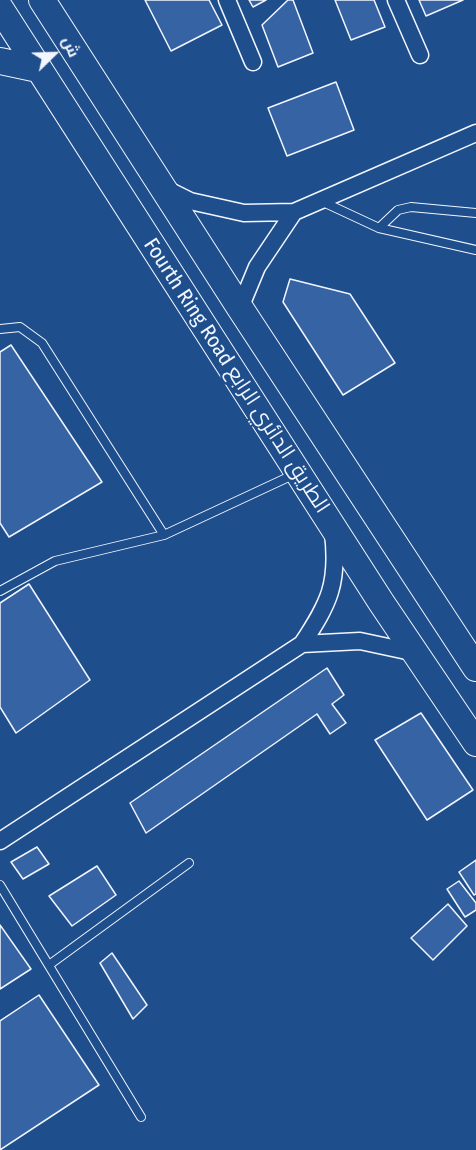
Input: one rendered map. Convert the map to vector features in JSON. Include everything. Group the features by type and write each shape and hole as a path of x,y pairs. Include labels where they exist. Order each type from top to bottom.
{"main road":[{"name":"Fourth Ring Road الطريق الدائري الرابع","path":"42,0 240,308 472,653"},
{"name":"Fourth Ring Road الطريق الدائري الرابع","path":"1,11 331,524 476,743"},
{"path":"0,61 38,69"}],"street":[{"path":"227,0 253,62"},
{"path":"396,0 420,55"},
{"path":"162,187 190,201 217,208 244,213 294,212 476,133"},
{"path":"240,308 257,267 294,212"},
{"path":"0,841 302,644 330,596 334,579 335,552 331,524"},
{"path":"302,644 360,641 416,653"}],"lane":[{"path":"320,201 379,228 476,250"},
{"path":"379,228 398,210 411,207 476,213"},
{"path":"0,329 20,327 42,343 164,535"},
{"path":"0,591 55,561 164,535 298,472"},
{"path":"49,965 189,862"},
{"path":"0,885 141,1117"}],"building":[{"path":"145,0 209,0 222,25 171,51"},
{"path":"249,0 266,0 253,7"},
{"path":"288,0 293,0 313,53 278,67 262,25"},
{"path":"335,0 374,0 385,27 351,40"},
{"path":"419,0 463,0 426,16"},
{"path":"336,82 354,130 287,156 268,108"},
{"path":"290,279 350,294 395,363 343,395 283,302"},
{"path":"11,345 102,482 9,537 0,523 0,352"},
{"path":"29,584 90,680 16,733 0,707 0,603"},
{"path":"327,668 344,695 332,704 346,723 330,734 317,714 146,833 130,803"},
{"path":"421,713 473,790 427,820 375,740"},
{"path":"37,847 49,864 23,879 11,862"},
{"path":"476,860 476,894 474,895 459,872"},
{"path":"97,866 116,895 72,926 49,896"},
{"path":"459,881 476,903 476,910 465,917 447,889"},
{"path":"448,904 467,926 433,960 411,938"},
{"path":"0,925 31,969 0,989"},
{"path":"112,953 147,1005 133,1019 100,963"},
{"path":"39,995 99,1085 0,1150 0,1021"}]}
